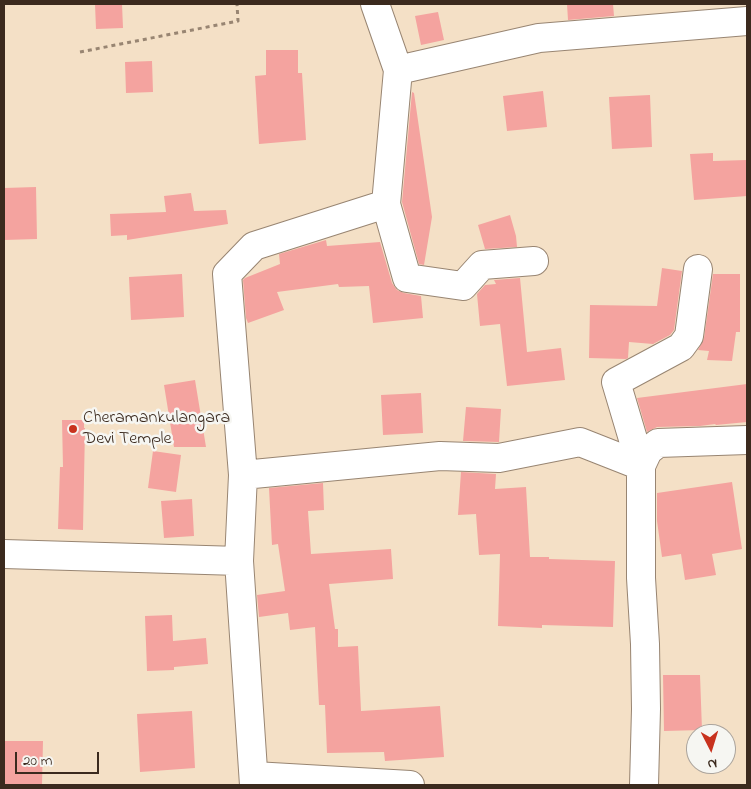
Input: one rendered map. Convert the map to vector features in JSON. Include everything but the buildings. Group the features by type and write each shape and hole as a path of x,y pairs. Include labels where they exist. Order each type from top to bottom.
{"street":[{"path":"375,4 398,70 386,204 407,278 463,286 482,265 534,260"},
{"path":"398,70 539,38 747,21"},
{"path":"386,204 254,246 227,274 243,475 239,561 254,781 410,785"},
{"path":"644,785 646,709 641,578 641,466 616,382 680,347 685,342 689,336 698,269"},
{"path":"641,466 648,451 658,443 747,440"},
{"path":"243,475 440,456 499,458 580,442 641,466"},
{"path":"4,554 239,561"}],"path":[{"path":"80,52 238,21 237,4"}],"place":[{"name":"Cheramankulangara Devi Temple","path":"73,429"}]}
